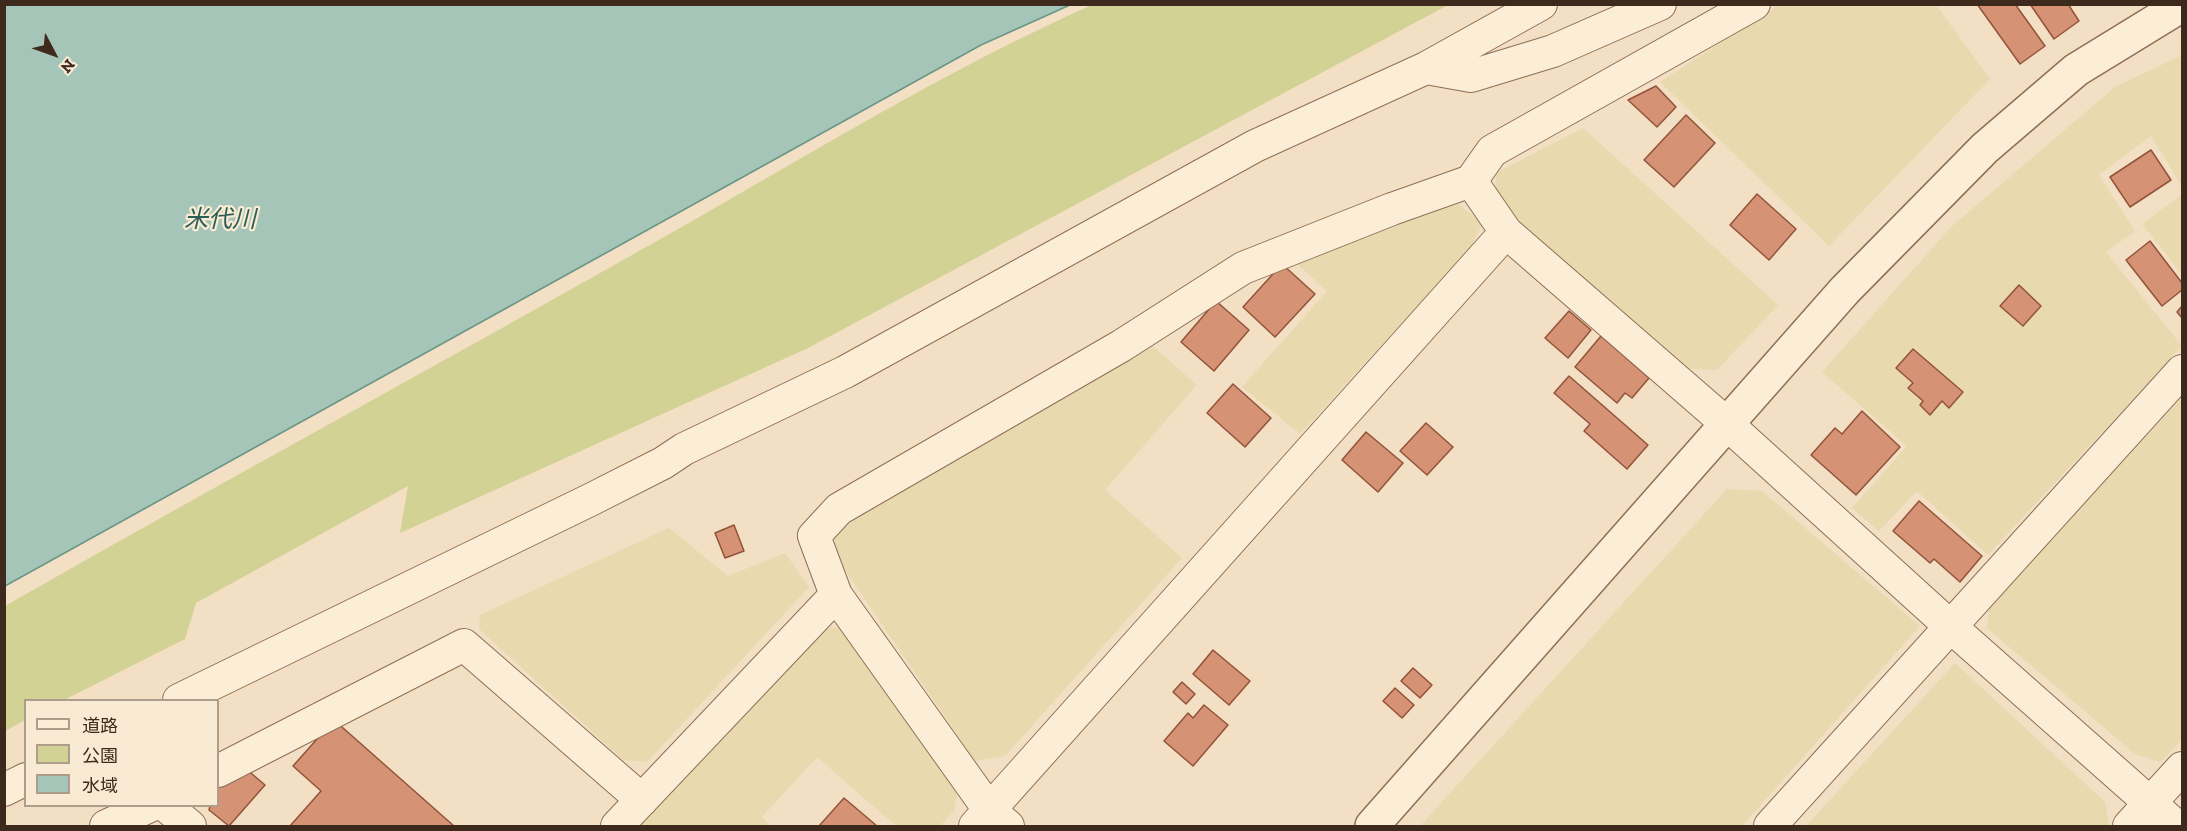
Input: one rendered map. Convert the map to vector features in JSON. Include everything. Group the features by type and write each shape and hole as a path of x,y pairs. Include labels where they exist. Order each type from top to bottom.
{"street":[{"path":"181,699 592,499 663,463 684,448 845,372 1255,146 1426,68 1541,4"},
{"path":"1426,68 1471,76 1553,51 1660,4"},
{"path":"1506,232 991,821 836,595 814,536 839,509 1120,346 1243,267 1471,181 1492,151 1754,4"},
{"path":"1372,826 1845,290 1985,148 2076,70 2182,5"},
{"path":"1471,181 1506,232 1726,423 2176,826"},
{"path":"1770,826 2182,371"},
{"path":"617,826 836,595"},
{"path":"219,770 464,645 642,800"},
{"path":"2129,826 2182,768"},
{"path":"4,790 24,780"},
{"path":"106,826 148,807"},
{"path":"167,807 190,826"}],"shaded area":[{"path":"1780,4 1936,5 1990,79 1829,246 1660,82"},
{"path":"2182,55 2182,186 2151,136 2099,175 2135,231 2106,252 2182,346 1988,555 1917,491 1879,531 1852,508 1907,446 1822,372 1951,227 2115,87"},
{"path":"1583,128 1778,305 1717,370 1690,369 1523,226 1495,195 1496,173"},
{"path":"2182,194 2182,274 2142,224"},
{"path":"1458,204 1483,223 1470,248 1300,434 1242,387 1327,291 1294,261"},
{"path":"1148,342 1197,385 1105,490 1182,558 1005,756 975,761 832,551 837,525"},
{"path":"2182,398 2182,739 2161,762 2135,754 1987,628 1989,606"},
{"path":"1727,489 1762,491 1920,626 1742,826 1420,826"},
{"path":"669,528 728,576 785,553 809,587 647,762 623,760 479,629 480,615"},
{"path":"819,627 843,628 957,791 954,811 940,826 896,826 817,757 762,817 771,826 632,826"},
{"path":"1955,663 2105,802 2109,825 1806,826"}],"green space":[{"path":"1092,5 1448,5 808,348 400,533 408,486 196,603 185,639 66,699 24,699 24,721 5,731 5,606 875,116 1037,31"}],"water":[{"name":"米代川","path":"5,4 1070,5 981,45 5,586"}],"building":[{"path":"1977,4 2015,4 2045,46 2020,64"},
{"path":"2030,4 2068,4 2079,21 2054,39"},
{"path":"1656,86 1676,107 1657,127 1628,100"},
{"path":"1686,115 1715,143 1674,187 1644,160"},
{"path":"2151,150 2171,180 2130,207 2110,177"},
{"path":"1757,194 1796,229 1769,260 1730,225"},
{"path":"2150,241 2182,283 2182,290 2162,306 2126,260"},
{"path":"1282,264 1315,294 1275,337 1243,307"},
{"path":"2019,285 2041,306 2023,326 2000,306"},
{"path":"1216,301 1249,330 1214,371 1181,342"},
{"path":"2182,306 2182,318 2177,312"},
{"path":"1569,311 1591,330 1568,358 1545,338"},
{"path":"1601,336 1649,378 1632,398 1625,393 1617,403 1575,367"},
{"path":"1913,349 1963,392 1949,408 1942,401 1930,415 1920,405 1923,401 1908,388 1913,383 1896,368"},
{"path":"1569,376 1648,445 1627,469 1584,431 1590,424 1554,393"},
{"path":"1233,384 1271,418 1245,447 1207,413"},
{"path":"1862,411 1900,447 1856,495 1811,455 1835,428 1842,434"},
{"path":"1426,423 1453,447 1427,475 1400,451"},
{"path":"1366,432 1403,463 1378,492 1342,460"},
{"path":"1919,501 1982,556 1960,582 1934,559 1930,563 1893,531"},
{"path":"734,525 744,551 725,558 715,533"},
{"path":"1213,650 1250,681 1229,705 1193,674"},
{"path":"1413,668 1432,685 1420,698 1401,681"},
{"path":"1182,682 1195,694 1186,704 1173,692"},
{"path":"1395,688 1414,705 1402,718 1383,701"},
{"path":"1204,705 1228,725 1193,766 1164,741 1188,713 1193,718"},
{"path":"334,720 454,826 290,826 321,791 293,766"},
{"path":"245,768 265,785 229,826 209,810 210,807 219,807 219,785"},
{"path":"844,798 877,826 819,826"}]}
